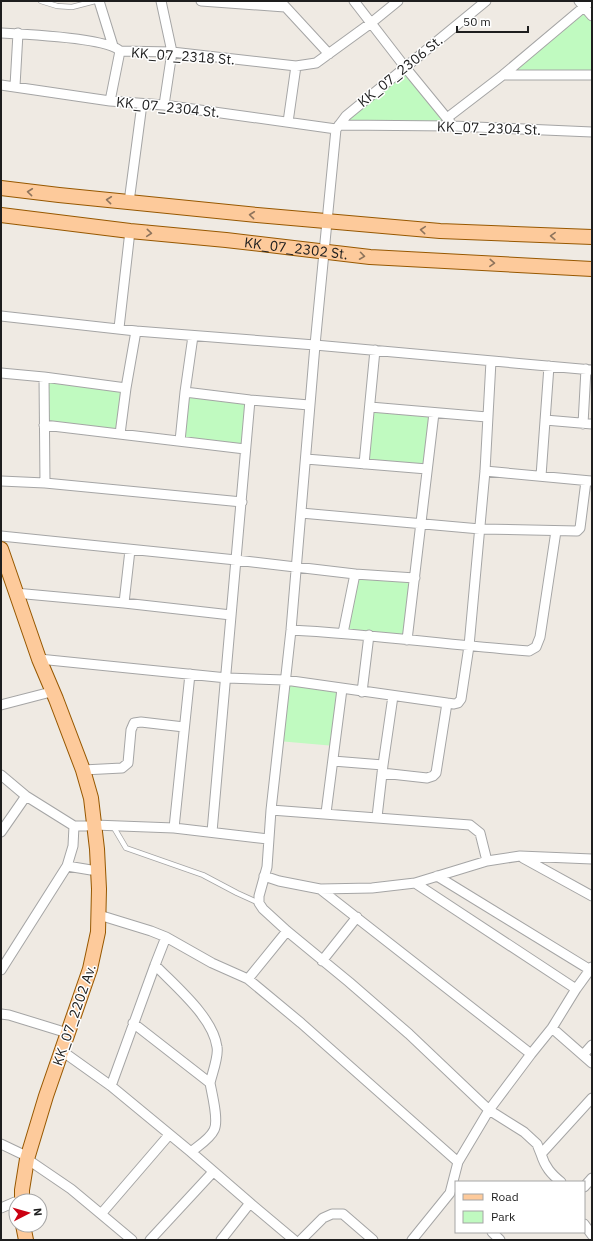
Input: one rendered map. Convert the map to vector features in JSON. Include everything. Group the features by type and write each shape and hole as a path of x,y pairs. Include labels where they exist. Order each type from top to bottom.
{"main road":[{"name":"KK_07_2302 St.","path":"1,188 129,202 440,231 592,237"},
{"name":"KK_07_2302 St.","path":"1,215 130,231 370,257 592,269"},
{"path":"1,222 21,217"},
{"path":"1,549 39,659 83,770 91,798 85,826"},
{"path":"1,571 66,742 82,793 92,887 90,930 83,964 40,1094 25,1157 20,1193"},
{"name":"KK_07_2202 Av.","path":"25,1157 90,969 98,932 99,915 97,849 85,826"}],"street":[{"path":"99,1 116,48 110,101"},
{"path":"161,1 172,52 164,105"},
{"path":"201,1 282,4 329,54"},
{"path":"354,1 453,126"},
{"name":"KK_07_2318 St.","path":"1,33 18,33 66,38 116,48 172,52 296,66 316,63 371,24 398,1"},
{"name":"KK_07_2306 St.","path":"337,127 346,116 484,1"},
{"path":"447,118 503,75 585,3 592,16"},
{"path":"15,86 18,33"},
{"path":"288,122 296,66"},
{"path":"503,75 592,75"},
{"name":"KK_07_2304 St.","path":"1,84 110,101 164,105 288,122 337,127 453,126 592,132"},
{"path":"129,202 142,104"},
{"path":"337,127 326,221 309,405 306,459 295,567 291,630 266,867 259,896 259,903 263,909 286,931 349,982 409,1034 489,1110 524,1132 537,1144 543,1163 550,1173 560,1181"},
{"path":"119,328 130,231"},
{"path":"1,316 193,336 589,369 588,424 545,420"},
{"path":"120,434 136,330"},
{"path":"180,441 193,336"},
{"path":"364,464 375,350"},
{"path":"39,659 227,678 285,680 362,692 454,704 458,703 461,699 469,646 485,471 491,361"},
{"path":"541,476 549,366"},
{"path":"1,373 126,388"},
{"path":"44,377 44,425 46,454 45,483"},
{"path":"185,392 309,405"},
{"path":"212,832 227,678 231,615 250,400"},
{"path":"370,407 487,416"},
{"path":"407,640 434,412"},
{"path":"44,425 245,449"},
{"path":"306,459 427,469"},
{"path":"301,513 480,529 577,531 580,528 589,481 485,471"},
{"path":"1,481 45,483 242,502"},
{"path":"291,630 369,635 529,651 536,647 540,637 556,531"},
{"path":"1,536 236,560 354,574 415,578"},
{"path":"124,603 130,550"},
{"path":"343,633 354,574"},
{"path":"15,593 231,615"},
{"path":"362,692 369,635"},
{"path":"174,828 190,674"},
{"path":"326,813 342,689"},
{"path":"1,705 48,693"},
{"path":"377,817 382,769 393,696"},
{"path":"333,761 427,778 433,776 436,773 447,703"},
{"path":"83,770 122,768 126,766 128,763 132,726 134,723 141,722 184,727"},
{"path":"1,775 26,796 85,826 174,828 268,839"},
{"path":"1,832 26,796"},
{"path":"271,810 470,825 476,828 480,833 486,861"},
{"path":"1,970 67,866 73,846 85,826"},
{"path":"264,876 279,881 320,889 372,888 415,883 486,861 520,856 592,859"},
{"path":"520,856 592,896"},
{"path":"67,866 91,870"},
{"path":"437,876 508,921 591,969 576,989 552,1028 489,1110 458,1162 455,1181"},
{"path":"415,883 576,989"},
{"path":"320,889 531,1054"},
{"path":"99,915 166,937 212,963 248,979 301,1023 458,1162"},
{"path":"322,961 357,917"},
{"path":"248,979 286,931"},
{"path":"111,1086 154,965 166,937"},
{"path":"154,965 200,1011 215,1039 218,1049 210,1083 216,1124 215,1130 191,1152"},
{"path":"1,1014 9,1015 61,1031"},
{"path":"133,1023 210,1083"},
{"path":"552,1028 592,1063"},
{"path":"583,1055 592,1045"},
{"path":"62,1051 111,1086 294,1240"},
{"path":"540,1154 592,1098"},
{"path":"101,1214 169,1135"},
{"path":"1,1144 25,1157 71,1189 132,1240"},
{"path":"150,1240 213,1172"},
{"path":"585,1186 592,1178"},
{"path":"412,1240 453,1196 455,1182"},
{"path":"221,1240 250,1203"},
{"path":"302,1240 323,1218 332,1214 343,1214 373,1240"},
{"path":"585,1225 592,1235"}],"lane":[{"path":"40,1 58,6 72,7 95,1"},
{"path":"113,826 126,848 203,875 259,903"}],"green space":[{"path":"584,6 592,16 592,75 503,75"},
{"path":"405,67 453,126 339,125"},
{"path":"44,377 126,388 120,434 44,425"},
{"path":"185,392 250,400 245,449 180,441"},
{"path":"370,407 434,413 427,469 364,464"},
{"path":"355,574 415,578 407,640 343,633"},
{"path":"285,680 342,689 335,746 278,741"}]}
